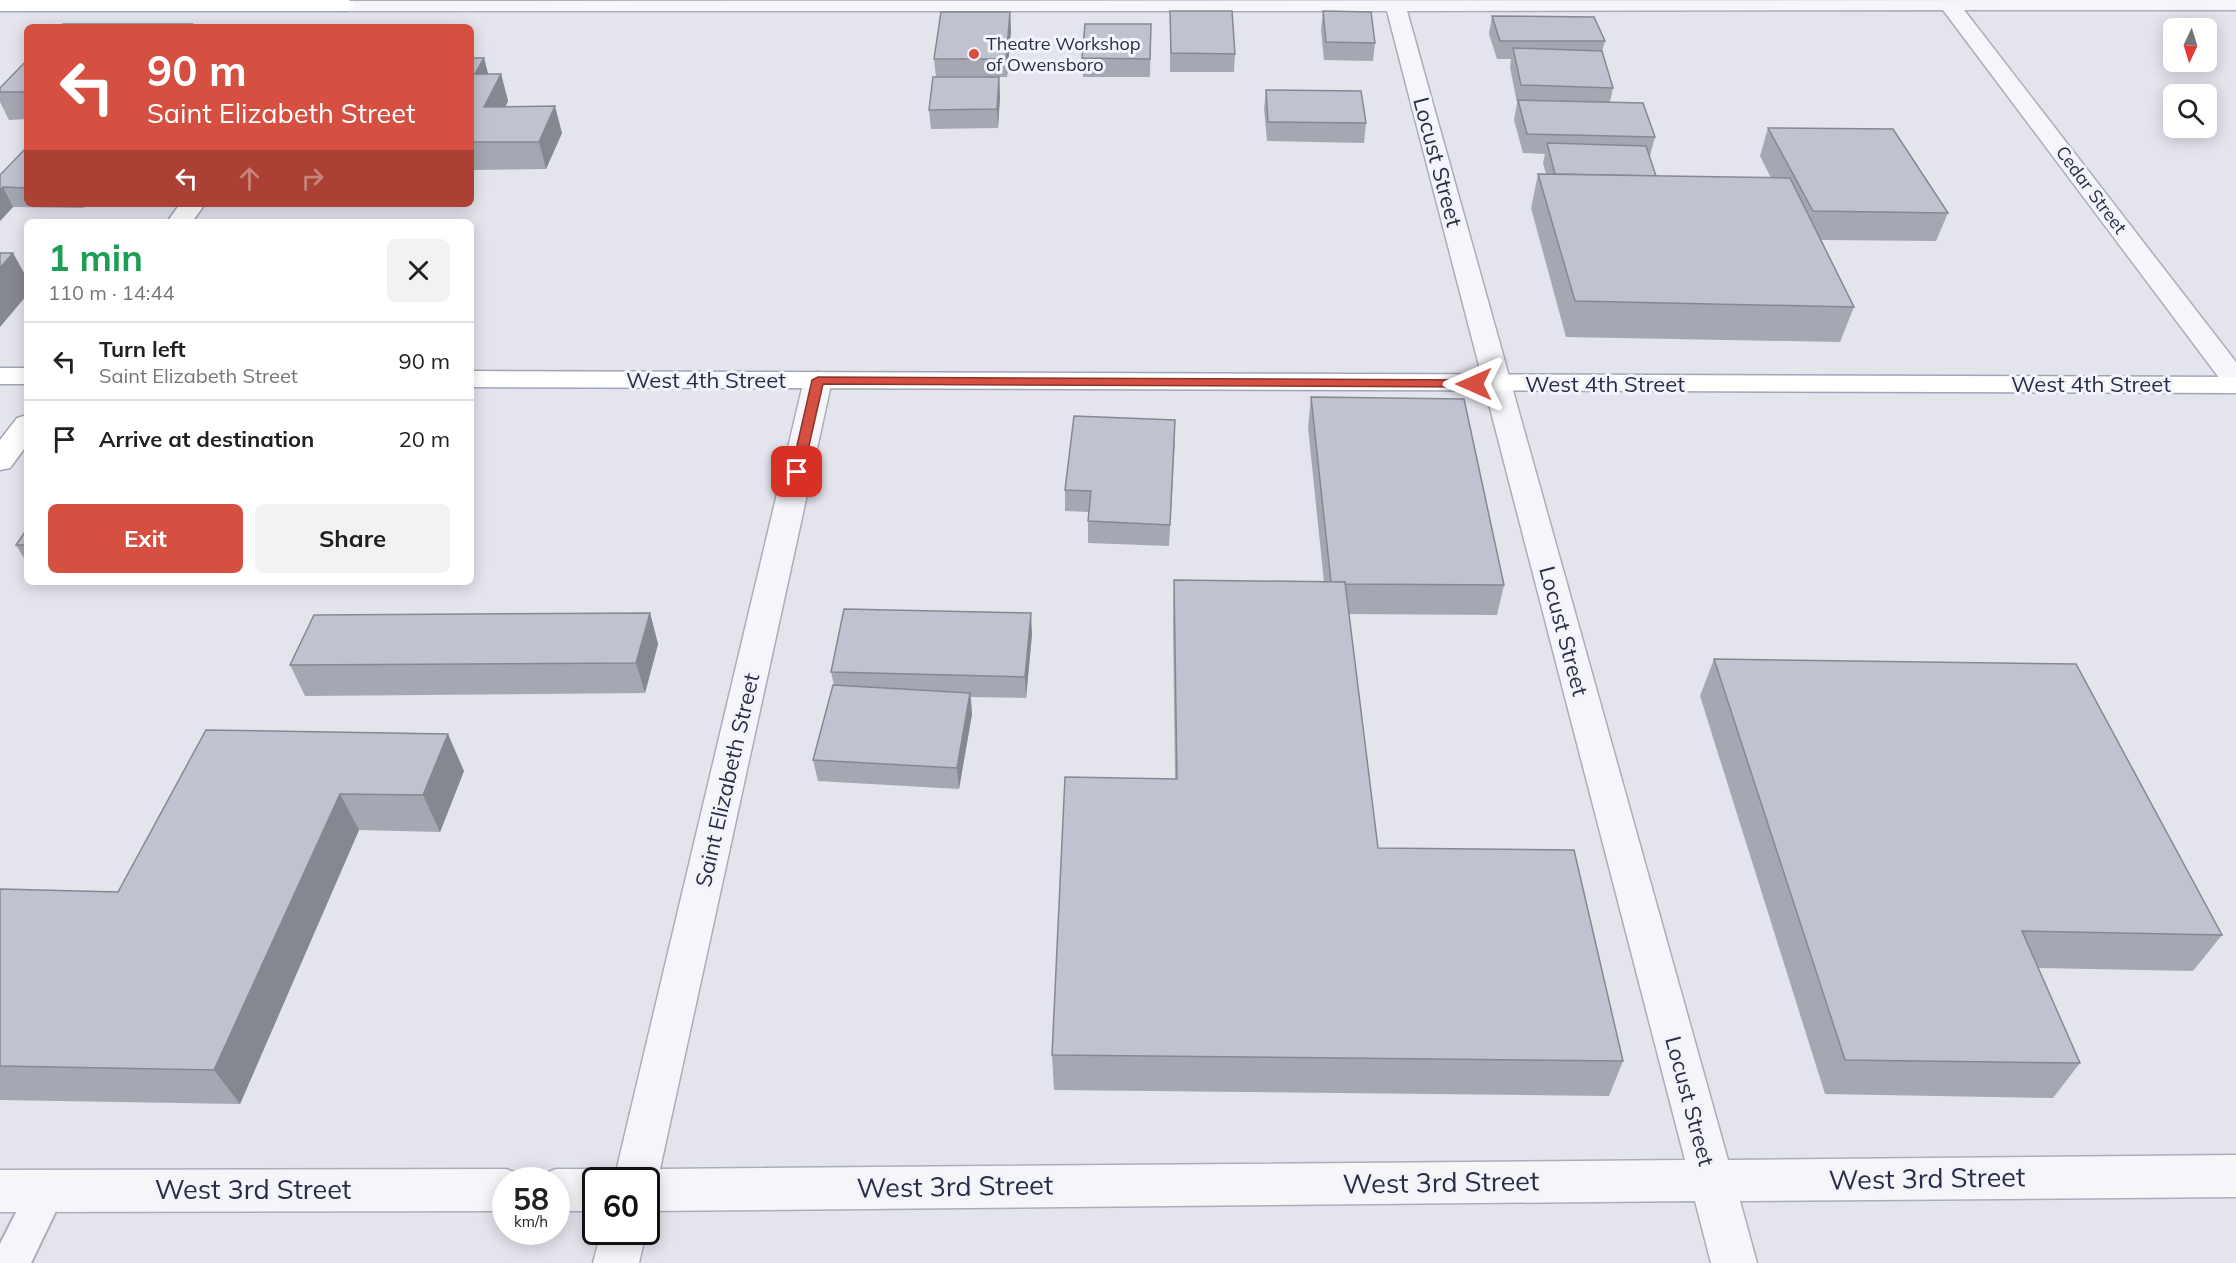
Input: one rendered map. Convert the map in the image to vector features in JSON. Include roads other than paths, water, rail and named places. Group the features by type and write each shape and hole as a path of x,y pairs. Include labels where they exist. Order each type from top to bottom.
{"main road":[{"path":"0,6 346,3"},
{"path":"329,24 346,3"},
{"path":"181,219 191,207"},
{"path":"0,376 24,376"},
{"name":"West 4th Street","path":"474,379 1498,384 2236,383"},
{"path":"0,460 24,428"}],"street":[{"name":"Locust Street","path":"1395,2 1734,1263"},
{"name":"Cedar Street","path":"1948,2 2236,383"},
{"path":"346,3 2187,2 2236,4"},
{"name":"Saint Elizabeth Street","path":"639,1167 818,380"},
{"name":"West 3rd Street","path":"660,1190 2236,1176"},
{"name":"West 3rd Street","path":"0,1191 492,1190"},
{"path":"616,1263 621,1245"}],"lane":[{"path":"11,1263 47,1191"}],"place":[{"name":"Theatre Workshop of Owensboro","path":"974,54"}]}
